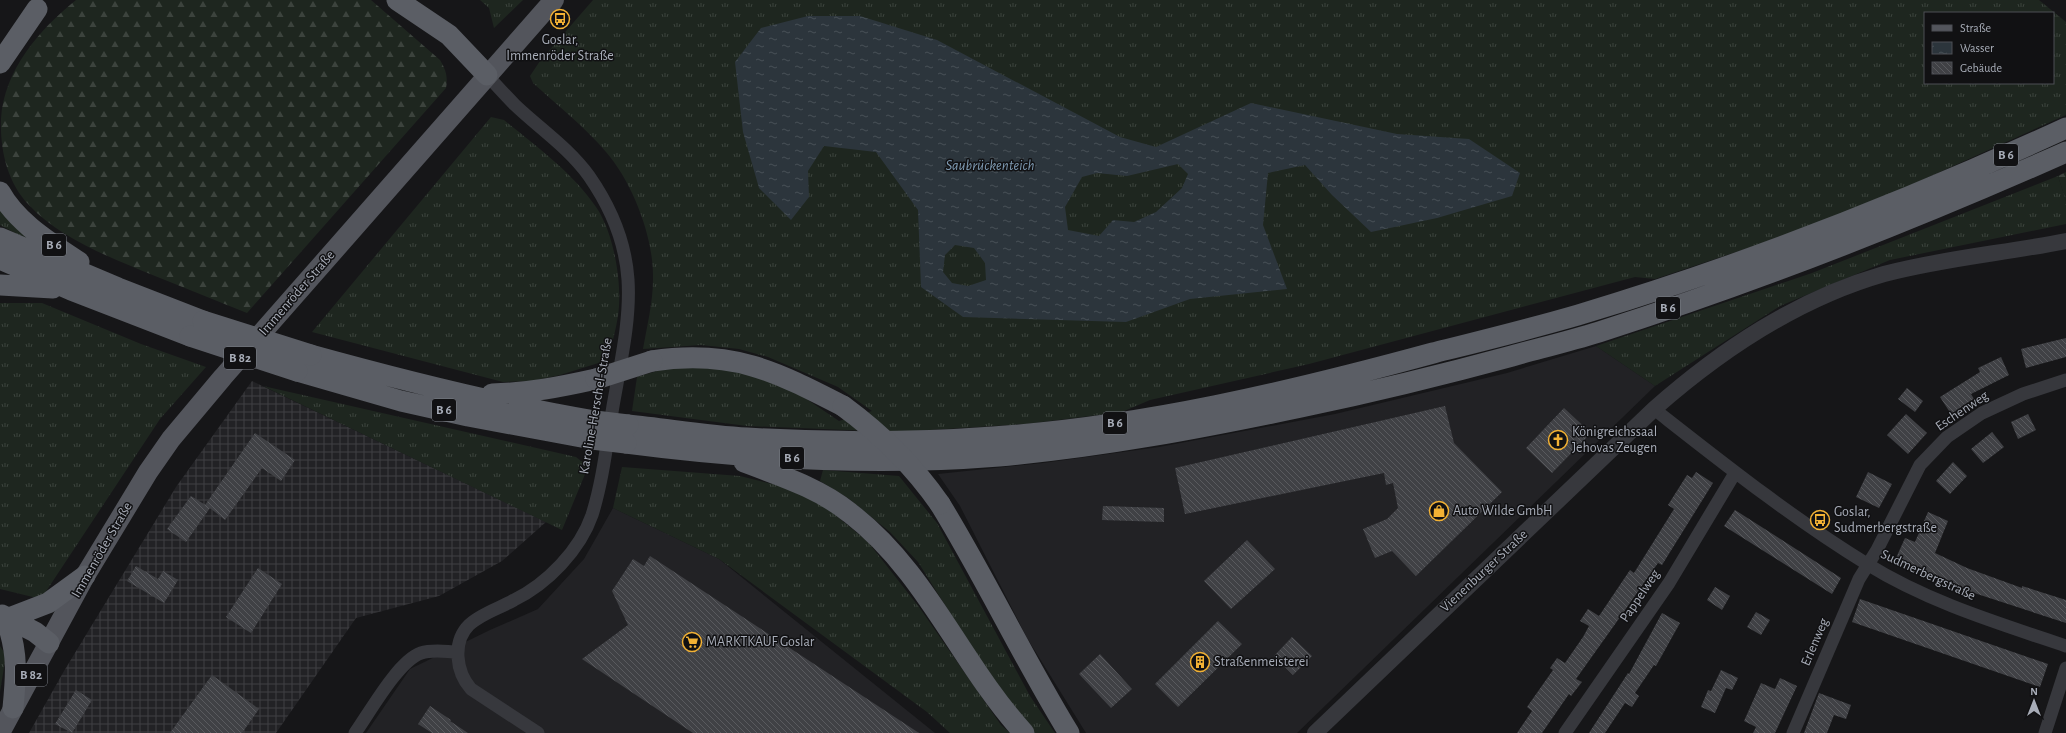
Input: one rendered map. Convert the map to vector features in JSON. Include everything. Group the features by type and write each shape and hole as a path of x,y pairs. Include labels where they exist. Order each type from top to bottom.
{"highway":[{"path":"402,3 449,35 484,78"},
{"path":"0,41 43,4"},
{"path":"0,63 43,4"},
{"name":"B 6","path":"0,238 118,288 197,328 297,371 401,401 468,416 627,434 861,442 923,441 997,437 1044,432 1108,424 1195,410 1394,364 1576,315 1669,286 1834,227 1946,182 2066,128"},
{"name":"B 6","path":"627,434 725,455 879,461 998,456 1103,444 1200,427 1396,386 1596,333 1816,257 2066,152"},
{"name":"B 6","path":"0,192 12,210 28,224 118,288"},
{"name":"B 6","path":"0,259 71,290 197,328 311,355 450,393 535,411 594,430"},
{"path":"0,285 20,285 71,290"},
{"path":"450,393 527,393 557,388 652,361 693,357 743,362 767,369 791,379 843,406 863,421 902,455 940,504 965,545 1038,681 1069,733"},
{"path":"725,455 797,481 824,496 850,513 887,546 924,590 973,665 1011,719 1024,733"},
{"path":"4,619 48,604 85,576"},
{"path":"4,619 35,632 49,643"},
{"path":"4,619 17,662 13,708"}],"main road":[{"name":"Immenröder Straße","path":"0,733 85,576 144,478 171,439 484,78 554,0"}],"street":[{"name":"Karoline-Herschel-Straße","path":"458,652 458,643 469,625 478,618 525,595 543,581 573,549 587,528 592,513 603,464 622,354 630,290 626,262 618,231 600,193 587,174 543,130 484,78"},
{"name":"Vienenburger Straße","path":"1315,733 1654,409 1687,379 1737,343 1793,311 1852,284 1933,263 2066,241"},
{"name":"Eschenweg","path":"1868,564 1878,550 1920,465 1947,437 1989,410 2022,394 2066,380"},
{"name":"Sudmerbergstraße","path":"1654,409 1735,473 1792,514 1868,564 1914,589 1970,613 2066,646"},
{"name":"Pappelweg","path":"1565,733 1670,583 1735,473"},
{"name":"Erlenweg","path":"1793,733 1859,579 1868,564"},
{"path":"355,733 400,668 411,658 422,653 435,651 458,652 462,676 471,689 538,733"},
{"path":"2045,733 2066,668"}],"shaded area":[{"path":"1596,346 1655,386 1297,733 1086,733 1027,638 960,506 938,474 1043,463 1159,447 1335,414 1507,373"},
{"path":"252,381 546,522 502,561 439,596 356,618 276,733 29,733 64,671 176,487"},
{"path":"613,508 719,559 935,733 366,733 410,669 490,630 538,609 584,559"}],"green space":[{"path":"76,0 371,0 440,60 446,74 446,88 247,313 122,263 88,247 56,228 42,217 21,196 15,186 6,165 1,131 4,101 9,84 16,68 37,38 49,24"},
{"path":"480,0 523,0 494,28 489,8"},
{"path":"593,0 2039,0 2054,12 1924,12 1924,84 2054,84 2054,12 2066,22 2066,115 1869,204 1760,244 1655,279 1635,277 1309,364 1150,400 1122,412 1026,424 897,432 747,426 632,411 637,377 667,368 700,367 734,369 766,377 799,394 839,421 872,411 838,387 768,357 739,349 701,345 643,349 653,288 652,263 646,229 633,195 625,179 606,152 581,126 533,83 530,76 540,61"},
{"path":"491,117 504,120 553,160 587,194 602,217 615,255 619,282 619,306 615,333 608,360 560,375 532,381 503,382 312,332"},
{"path":"2066,172 2066,201 2058,176"},
{"path":"2058,176 2066,201 2066,224 1890,260 1780,306 1655,386 1596,346 1812,273"},
{"path":"0,203 30,241 0,225"},
{"path":"0,303 42,303 141,344 206,367 160,419 41,599 0,589"},
{"path":"263,386 576,457 581,461 590,462 562,530"},
{"path":"622,467 740,476 789,488 827,508 868,542 919,607 1001,725 1010,733 950,733 927,712 719,559 613,508"},
{"path":"823,470 899,476 937,523 1030,696 1055,733 1032,733 994,683 918,562 890,532 848,498 820,481"},
{"path":"0,646 6,655 0,692"}],"water":[{"name":"Saubrückenteich","path":"808,16 860,16 937,40 1120,137 1156,147 1251,103 1397,134 1469,139 1520,173 1512,196 1437,218 1371,232 1332,195 1305,165 1268,173 1263,225 1287,289 1190,299 1126,322 963,317 921,287 918,210 876,152 824,146 808,171 809,197 791,220 759,188 743,132 735,62 761,28","holes":["1178,164 1188,174 1182,188 1156,212 1134,222 1113,220 1099,236 1068,230 1065,207 1082,177 1097,173 1127,176","955,245 974,248 985,263 986,280 968,286 952,283 943,272 945,255"]}],"building":[{"path":"2066,338 2066,357 2026,368 2021,349"},
{"path":"2001,357 2009,375 1971,394 1974,399 1951,414 1940,397 1980,372 1978,368"},
{"path":"1907,388 1923,401 1915,412 1898,399"},
{"path":"1445,406 1454,443 1502,492 1416,576 1392,551 1375,558 1363,529 1387,519 1398,508 1393,483 1386,485 1384,473 1185,514 1175,468"},
{"name":"Königreichssaal Jehovas Zeugen","path":"1564,408 1591,433 1552,473 1526,448"},
{"path":"1906,414 1927,433 1908,454 1887,435"},
{"path":"2028,414 2036,430 2018,439 2011,422"},
{"path":"1992,432 2004,447 1983,463 1971,449"},
{"path":"255,433 295,460 281,481 262,468 225,520 210,508 186,542 167,529 191,496 205,505"},
{"path":"1953,462 1967,476 1950,494 1936,481"},
{"path":"1696,472 1713,483 1662,565 1658,563 1576,679 1582,682 1571,696 1569,694 1542,733 1517,733 1532,711 1527,707 1553,670 1550,668 1557,658 1565,663 1583,637 1589,626 1580,621 1588,609 1599,616 1630,570 1634,573 1674,509 1668,505 1687,475 1692,478"},
{"path":"1868,472 1892,484 1879,508 1856,497"},
{"path":"1103,506 1164,508 1164,522 1102,520"},
{"path":"1735,510 1841,578 1832,594 1724,526"},
{"path":"1928,512 1948,521 1935,553 1967,568 2022,588 2022,586 2066,600 2066,623 1965,590 1896,558 1905,538 1915,542"},
{"path":"1247,540 1275,569 1231,609 1204,581"},
{"name":"MARKTKAUF Goslar","path":"650,556 919,733 693,733 582,659 628,625 612,591 633,559 644,566"},
{"path":"136,566 158,579 163,571 178,580 164,603 127,581"},
{"path":"258,568 282,584 251,633 226,617"},
{"path":"1715,587 1730,596 1722,610 1707,600"},
{"path":"1860,599 2048,664 2040,687 1852,622"},
{"path":"1756,612 1770,620 1761,635 1747,627"},
{"path":"1662,613 1680,623 1656,666 1654,665 1635,693 1639,696 1632,707 1625,703 1605,733 1589,733 1628,673 1629,674"},
{"name":"Straßenmeisterei","path":"1218,621 1242,644 1178,707 1155,684"},
{"path":"1292,637 1312,656 1293,675 1274,656"},
{"path":"1100,654 1132,689 1111,708 1079,674"},
{"path":"1721,670 1738,678 1732,690 1726,688 1715,713 1701,707 1708,690 1711,691"},
{"path":"212,675 259,709 242,733 170,733"},
{"path":"1780,678 1797,686 1775,733 1753,733 1756,727 1744,721 1761,683 1775,689"},
{"path":"76,690 92,700 72,733 55,724"},
{"path":"1819,693 1851,705 1846,719 1834,715 1827,733 1804,733"},
{"path":"430,706 468,733 432,733 418,724"}],"place":[{"name":"Goslar, Immenröder Straße","path":"560,19"},
{"name":"Königreichssaal Jehovas Zeugen","path":"1558,440"},
{"name":"Auto Wilde GmbH","path":"1439,511"},
{"name":"Goslar, Sudmerbergstraße","path":"1820,520"},
{"name":"MARKTKAUF Goslar","path":"692,642"},
{"name":"Straßenmeisterei","path":"1200,662"}]}
